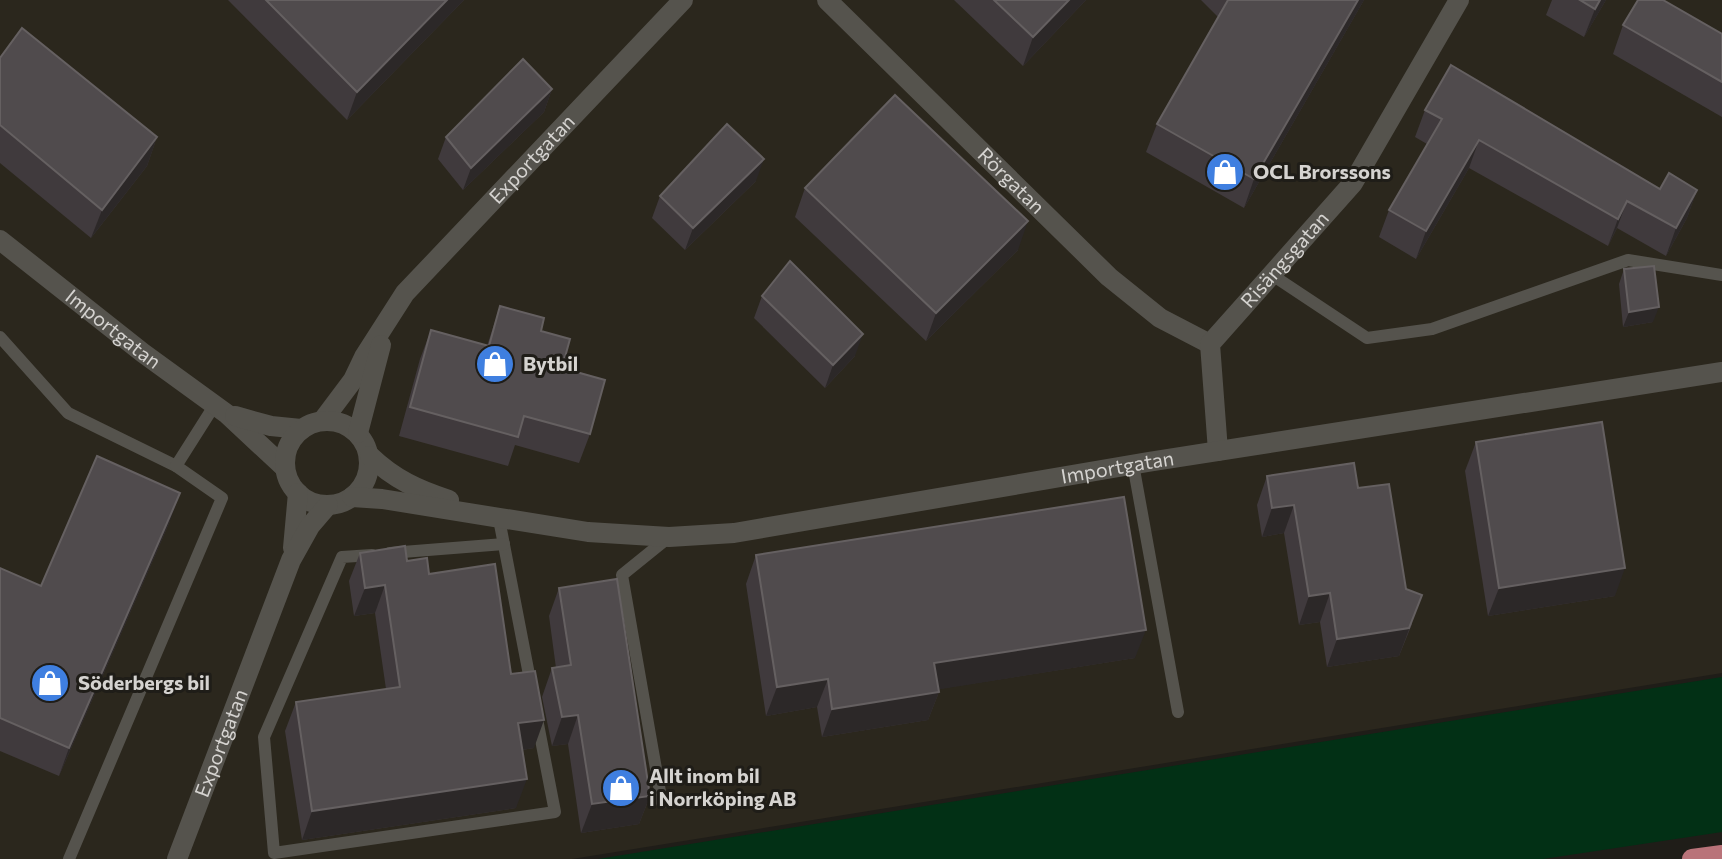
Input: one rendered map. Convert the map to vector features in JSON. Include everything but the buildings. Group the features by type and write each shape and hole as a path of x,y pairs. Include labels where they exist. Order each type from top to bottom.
{"main road":[{"path":"1692,859 1722,855"}],"street":[{"name":"Exportgatan","path":"323,420 338,403 405,293 683,0"},
{"name":"Rörgatan","path":"827,0 1109,277 1160,318 1210,344"},
{"name":"Risängsgatan","path":"1210,344 1353,183 1459,0"},
{"name":"Importgatan","path":"0,240 221,410 285,468"},
{"name":"Exportgatan","path":"358,433 387,322"},
{"path":"1210,344 1218,451"},
{"name":"Importgatan","path":"352,497 382,499 588,532 669,537 734,533 1133,464 1722,372"},
{"name":"Importgatan","path":"221,410 271,426 301,429"},
{"path":"323,420 348,425 366,444 370,456 367,479 352,497 328,505 312,502 298,493 287,478 285,468 288,447 301,429 323,420"},
{"name":"Importgatan","path":"370,456 387,472 413,488 506,520"},
{"name":"Exportgatan","path":"291,560 298,493"},
{"name":"Exportgatan","path":"177,859 291,560 310,526 328,505"},
{"name":"Exportgatan","path":"184,859 185,837"}],"lane":[{"path":"1272,275 1367,338 1432,329 1628,260 1722,275"},
{"path":"0,337 68,413 176,466 222,498 69,859"},
{"path":"176,466 221,410"},
{"path":"1133,464 1178,712"},
{"path":"506,520 504,544 532,693"},
{"path":"662,803 622,575 669,537"},
{"path":"504,544 342,557 264,737 274,853 555,812 535,708"}],"shaded area":[{"path":"0,0 1722,0 1722,673 572,859 0,859"}],"green space":[{"path":"1722,677 1722,832 1543,859 598,859"}],"place":[{"name":"OCL Brorssons","path":"1225,172"},
{"name":"Bytbil","path":"495,364"},
{"name":"Söderbergs bil","path":"50,683"},
{"name":"Allt inom bil i Norrköping AB","path":"621,788"}]}
